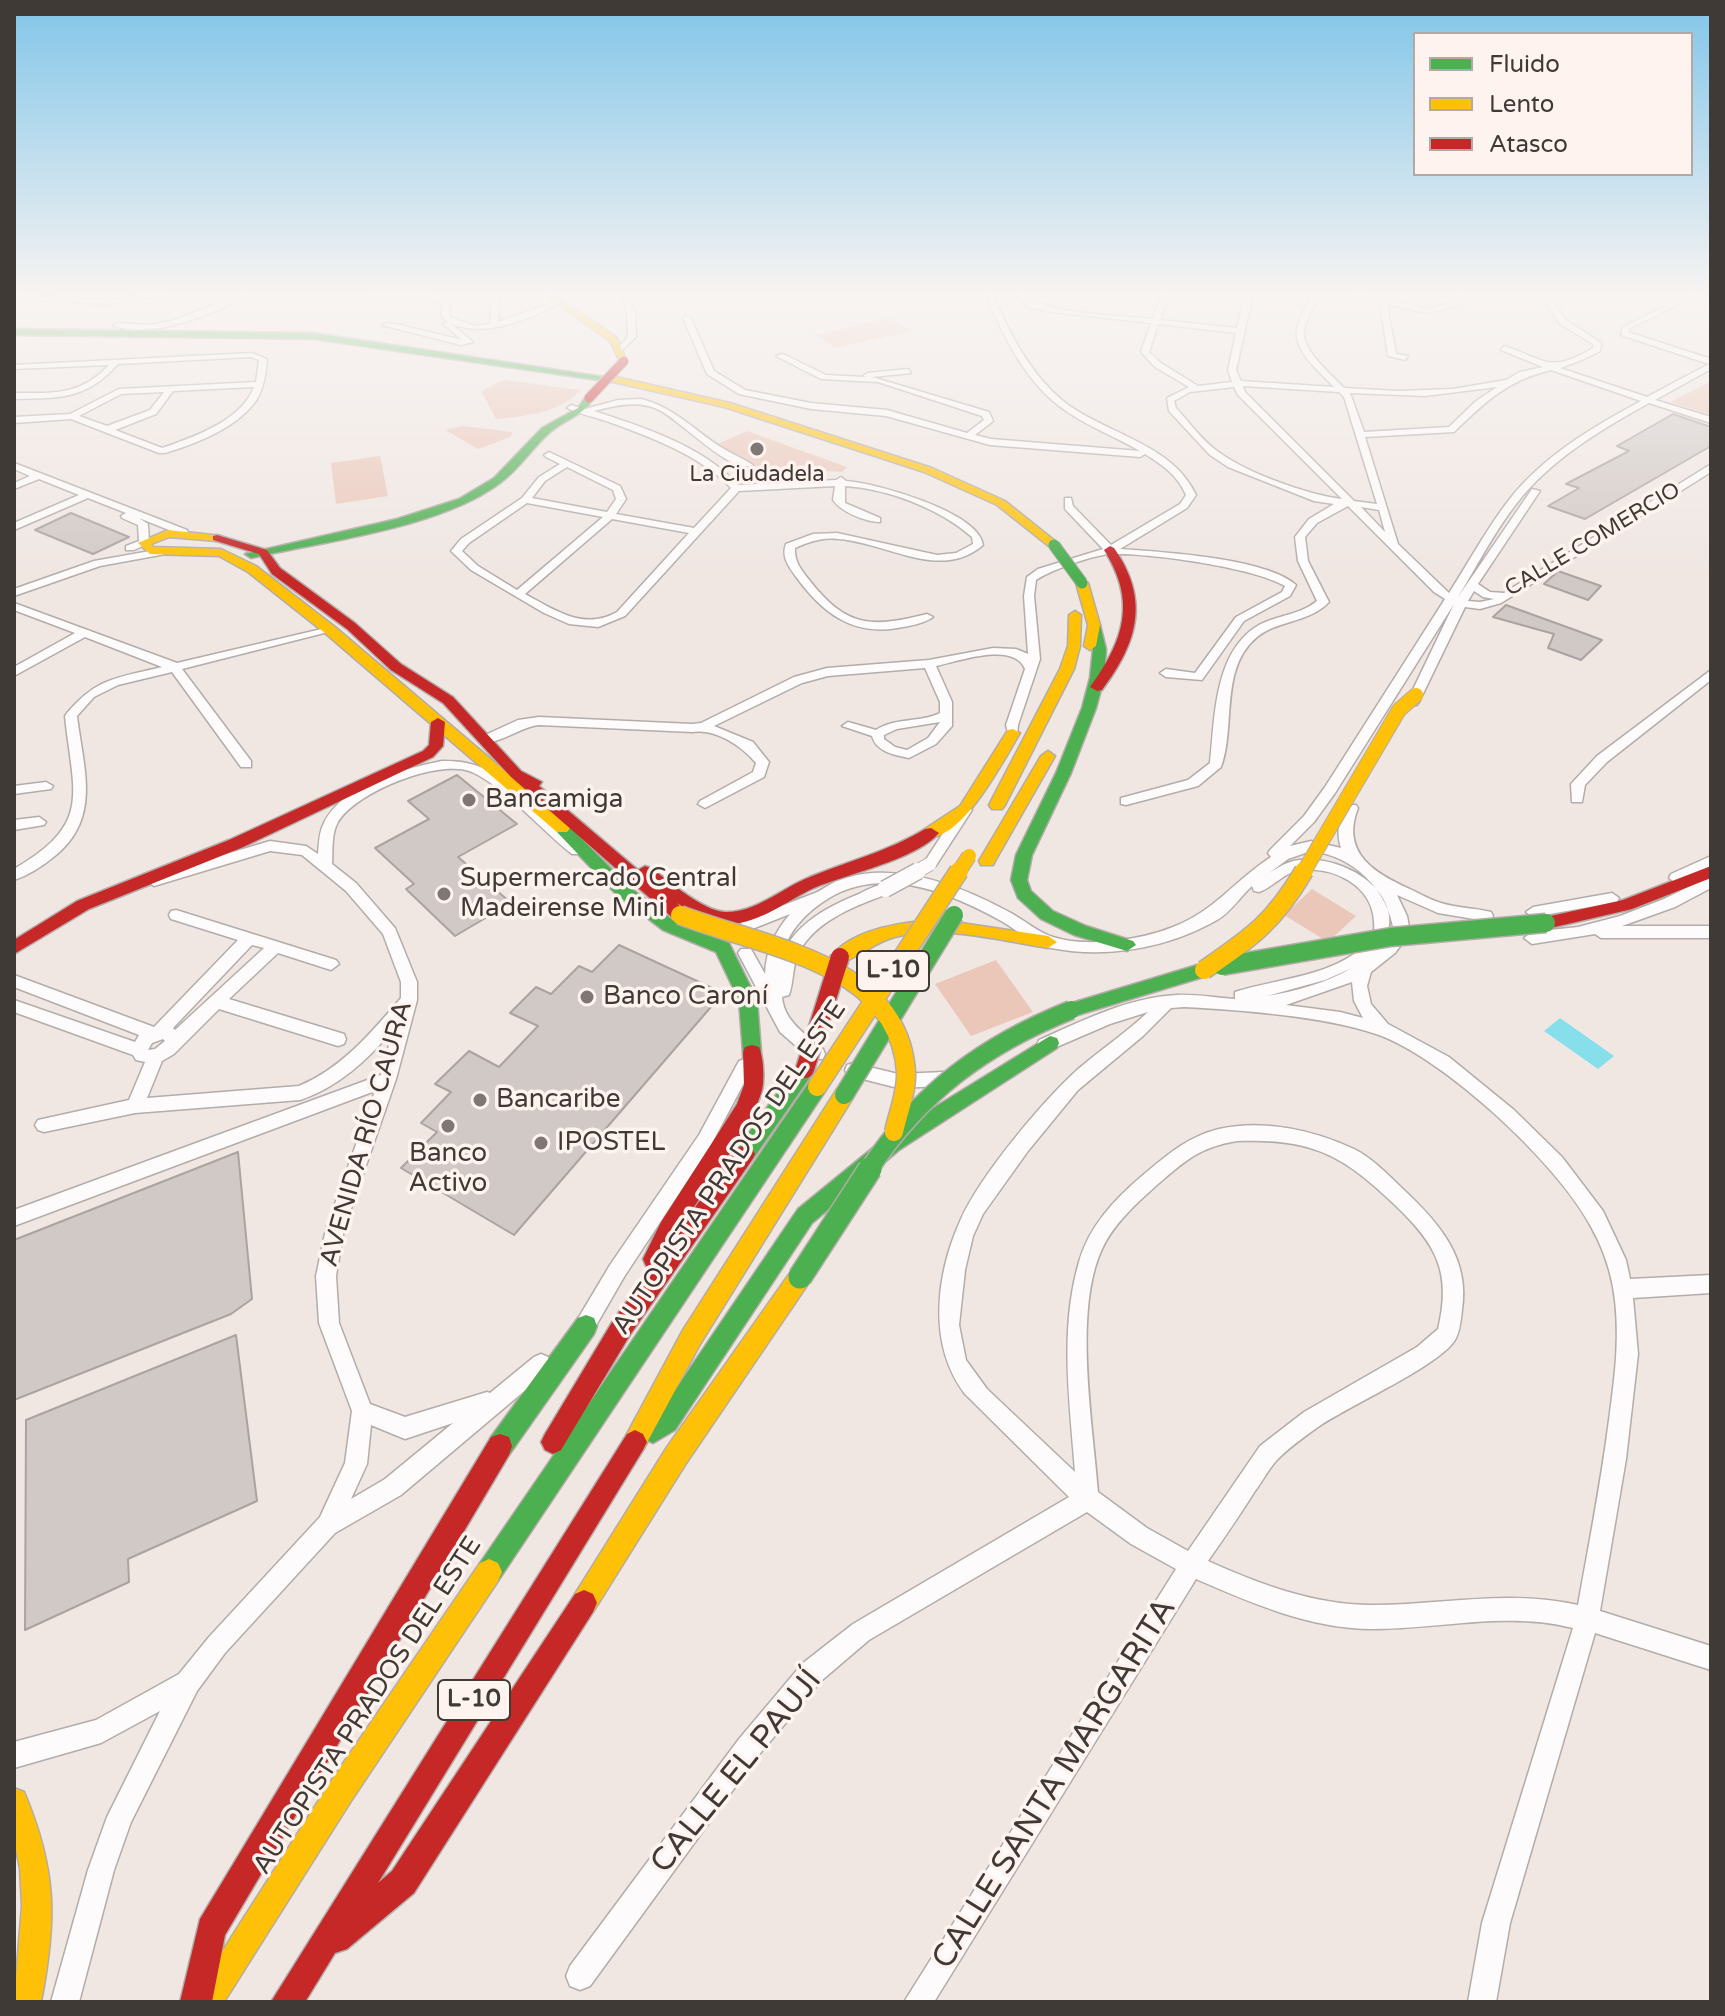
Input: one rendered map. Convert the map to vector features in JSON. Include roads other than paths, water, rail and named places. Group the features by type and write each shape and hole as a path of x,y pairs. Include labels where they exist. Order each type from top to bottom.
{"main road":[{"path":"583,405 536,429 486,479 445,502 392,518 271,541 225,547 167,551 150,550 144,543 160,534 183,532 225,547 263,552 400,522 463,501 498,480 546,430 583,405 596,388"},
{"name":"AUTOPISTA PRADOS DEL ESTE","path":"287,2002 635,1442 691,1338 844,1095 1089,693 1094,625 1082,583 1049,547 1001,503 928,470 727,405 661,388"},
{"path":"276,571 283,557 298,542"},
{"path":"225,547 330,630 550,816 586,855 669,926 723,948 748,1000 754,1085 746,1107 668,1229 622,1327"},
{"name":"AUTOPISTA PRADOS DEL ESTE","path":"206,2002 341,1791 817,1087 969,856 1063,678 1074,646 1075,615 1063,576 1049,547"},
{"path":"1089,693 1120,656 1129,627 1131,607 1126,576 1122,563 1110,550"},
{"path":"263,552 276,571 351,626 396,667 448,700 516,774 680,915 725,934 819,961 855,980 871,994 895,1026 904,1055 906,1071 894,1132"},
{"path":"1094,625 1099,634 1100,652 1089,693 1024,855 1019,881 1028,899 1048,917 1127,945"},
{"path":"516,774 558,797 656,881 699,907 723,918 758,912 807,885 914,844 965,810 1013,733 1046,689 1063,678"},
{"path":"1204,970 1256,935 1282,908 1399,710 1416,695"},
{"path":"14,948 68,913 235,844 428,754 436,746 438,722"},
{"path":"314,1958 403,1882 506,1728 676,1456 800,1277 894,1132 962,1068 1018,1031 1071,1010 1204,970 1391,937 1546,923 1626,905 1687,884 1711,872"},
{"path":"551,1478 553,1442 622,1327 805,1069 820,1037 829,977 840,957 863,937 904,924 940,925 1048,942"},
{"path":"635,1442 667,1422 805,1216 830,1191 911,1130 1050,1043"},
{"path":"196,2002 211,1930 511,1427 588,1322"},
{"path":"14,1802 31,1848 35,1883 37,1927 25,2002"}],"street":[{"path":"14,396 54,396 89,388"},
{"path":"14,420 72,416 119,392 206,388"},
{"path":"72,416 155,451 171,449 244,410 254,399 256,388"},
{"path":"734,388 798,404 887,413 1006,444 1154,455"},
{"path":"914,388 986,414 989,421 968,436"},
{"path":"1013,733 1012,725 1035,647 1029,596 1031,579 1042,571 1110,550 1189,501 1190,488 1181,474 1154,455 1100,429 1053,397 1046,388"},
{"path":"1204,388 1174,396 1169,404 1221,460 1307,496 1381,507"},
{"path":"1241,388 1346,504 1457,601 1487,606 1506,596"},
{"path":"1298,388 1414,393 1456,388"},
{"path":"1341,388 1345,392 1396,548"},
{"path":"1359,435 1451,430 1479,403 1500,388"},
{"path":"1612,388 1711,420"},
{"path":"1673,388 1552,473 1519,512 1474,586 1457,601 1404,725 1357,797 1345,822 1348,848 1383,883 1417,900 1463,915 1509,915 1602,901 1646,889 1711,861"},
{"path":"1212,916 1230,890 1290,839 1330,790 1457,601 1513,501 1541,471 1586,435 1682,388"},
{"path":"108,429 153,412 169,391"},
{"path":"583,405 619,401 651,402 672,411 726,455 748,465"},
{"path":"583,405 699,459 724,474 736,488"},
{"path":"520,593 608,518 621,499 617,488 549,455"},
{"path":"566,464 542,479 525,500 465,541 456,551 473,568 574,622 606,622 621,614 736,488 841,480 889,488 946,515 977,536 979,541 974,550 950,557 917,555 835,535 816,535 790,546 791,561 836,617 878,629 927,617"},
{"path":"14,466 183,532"},
{"name":"CALLE COMERCIO","path":"1474,586 1487,595 1506,596 1711,468"},
{"path":"14,486 38,476"},
{"path":"841,480 838,500 841,505 876,520"},
{"path":"14,527 89,496 143,524 144,543 14,593"},
{"path":"525,500 608,518 695,531"},
{"path":"1068,500 1068,507 1110,550 1243,569 1276,576 1291,585 1286,594 1240,619 1198,677 1166,673"},
{"path":"1126,801 1193,783 1216,764 1228,682 1245,640 1267,626 1312,610 1323,602 1303,561 1298,543 1307,526 1346,504"},
{"path":"98,563 167,551"},
{"path":"14,606 153,661 174,666 246,764"},
{"path":"14,875 43,860 63,844 80,818 71,716 102,686 330,630"},
{"path":"14,672 82,634"},
{"path":"487,739 522,723 539,721 662,729 704,726 813,676 841,670 929,664 1010,651 1027,659 1030,668"},
{"path":"878,734 883,745 899,753 918,752 941,734 946,726 946,702 929,664"},
{"path":"1577,799 1578,784 1602,759 1711,674"},
{"path":"848,726 878,734 889,727 930,721 945,715"},
{"path":"704,726 748,745 763,762 759,774 705,804"},
{"path":"123,888 195,871 270,846 306,851 325,863 331,822 349,803 412,771 444,764 480,771 575,850 586,855"},
{"path":"14,790 46,786"},
{"path":"795,1038 783,1004 784,974 794,944 823,915 885,889 930,864 965,810"},
{"path":"14,825 39,822"},
{"path":"1212,916 1243,887 1295,849 1321,848 1366,869"},
{"name":"AVENIDA RÍO CAURA","path":"325,863 390,932 409,982 409,1000 388,1079 335,1229 326,1276 329,1323 362,1411 356,1464 327,1525"},
{"path":"775,1008 774,954 783,934 831,887 862,878 918,881 983,907 1048,942 1080,947 1127,945 1161,937 1212,916 1289,868 1310,865 1345,872 1363,883 1378,900 1383,928 1381,939 1370,949 1318,975 1278,988 1202,1001"},
{"path":"1584,932 1658,906 1711,881"},
{"path":"1238,1005 1296,997 1364,969 1383,955 1397,942 1402,926 1399,908 1383,883"},
{"path":"747,926 819,896"},
{"path":"699,907 718,921 766,932 770,943 761,952 746,953 723,948"},
{"path":"176,915 331,964"},
{"path":"1383,955 1424,946 1584,932 1711,932"},
{"path":"135,1106 162,1036 248,939"},
{"path":"139,1050 217,1002 275,947"},
{"path":"746,953 795,1038 819,1056 849,1069 898,1081 980,1073 1098,1021 1166,1002 1202,1001 1238,1005 1340,1018 1383,1029 1443,1062 1508,1115 1556,1163 1596,1217 1616,1260 1623,1289 1628,1354 1615,1459 1587,1620 1496,1923 1482,2002"},
{"path":"1364,969 1358,981 1359,994 1363,1006 1383,1029"},
{"path":"214,975 237,983"},
{"path":"14,981 162,1036"},
{"path":"40,1016 59,996"},
{"path":"44,1125 135,1106 300,1093 316,1088 369,1046 409,1000"},
{"path":"217,1002 338,1039"},
{"path":"1166,1002 1136,1034 1081,1077 996,1181 969,1221 950,1308 954,1356 968,1382 1087,1499 1191,1566 1263,1594 1326,1613 1378,1615 1518,1608 1587,1620 1711,1658"},
{"path":"14,1006 139,1050 148,1057 156,1056"},
{"path":"65,2002 101,1870 120,1817 188,1682 217,1645 327,1525 393,1487 588,1322 617,1271 705,1140 752,1052"},
{"path":"14,1218 388,1079"},
{"name":"CALLE SANTA MARGARITA","path":"918,2002 1191,1566 1268,1454 1311,1419 1424,1354 1447,1335 1455,1289 1450,1263 1420,1215 1350,1156 1298,1137 1243,1133 1218,1137 1196,1143 1177,1157 1111,1219 1095,1242 1084,1276 1078,1379 1087,1499"},
{"path":"1623,1289 1711,1284"},
{"path":"362,1411 405,1428 422,1425 499,1397"},
{"name":"CALLE EL PAUJÍ","path":"580,1976 748,1748 812,1672 861,1632 1087,1499"},
{"path":"14,1755 101,1731 188,1682"}],"water":[{"path":"1560,1018 1614,1056 1598,1069 1544,1031"}],"place":[{"name":"La Ciudadela","path":"757,449"},
{"name":"Bancamiga","path":"469,800"},
{"name":"Supermercado Central Madeirense Mini","path":"444,894"},
{"name":"Banco Caroní","path":"587,997"},
{"name":"Bancaribe","path":"480,1100"},
{"name":"Banco Activo","path":"448,1126"},
{"name":"IPOSTEL","path":"541,1143"}]}
